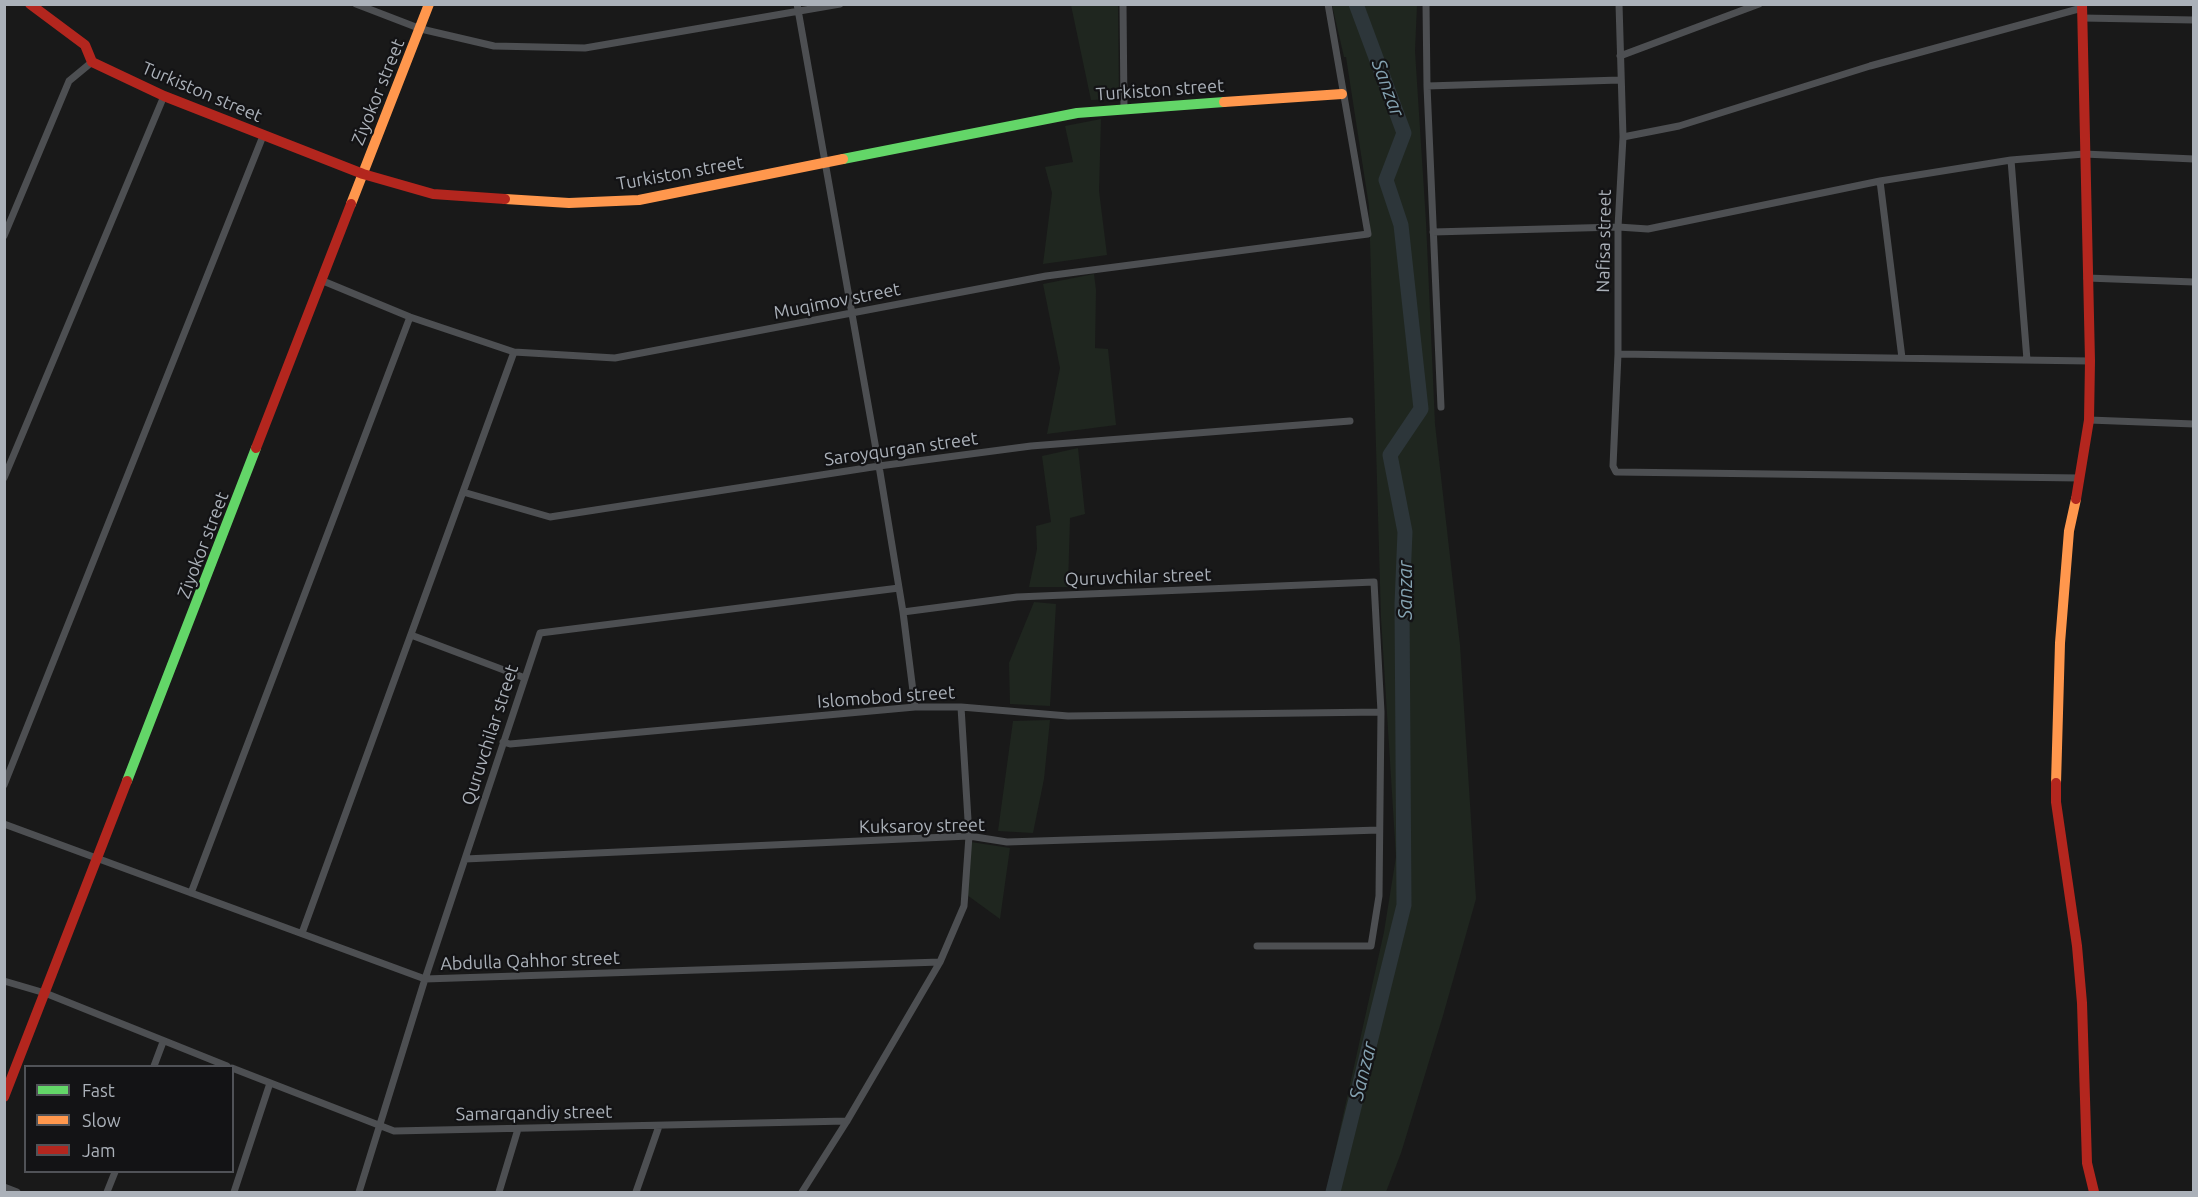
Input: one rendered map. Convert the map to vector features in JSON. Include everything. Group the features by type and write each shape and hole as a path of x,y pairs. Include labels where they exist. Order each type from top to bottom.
{"street":[{"name":"Turkiston street","path":"30,4 85,45 93,62 164,96 363,174 433,194 569,203 639,200 1077,112 1342,94"},
{"path":"356,4 421,28 494,46 585,48 797,8 840,4"},
{"name":"Ziyokor street","path":"4,1097 429,4"},
{"path":"1123,4 1124,110"},
{"path":"1328,4 1342,94"},
{"path":"1426,4 1427,86 1441,407"},
{"name":"Nafisa street","path":"1619,4 1623,137 1618,227 1618,354 1613,466 1616,472 2080,478"},
{"path":"1620,56 1759,4"},
{"path":"797,8 879,466 903,612 915,707"},
{"path":"2082,10 2090,361 2089,420 2069,531 2060,643 2056,802 2082,1003 2087,1163 2094,1192"},
{"path":"1623,137 1679,126 1870,66 2082,10 2193,20"},
{"path":"4,236 69,81 93,62"},
{"path":"1427,86 1620,80"},
{"name":"Muqimov street","path":"323,281 410,317 514,352 615,358 1046,276 1368,234 1342,94"},
{"path":"4,478 164,96"},
{"path":"4,785 263,136"},
{"path":"1433,232 1618,227 1648,229 1880,182 2011,160 2084,153 2193,159"},
{"path":"2011,160 2027,360"},
{"path":"1880,182 1902,358"},
{"path":"2087,278 2193,282"},
{"path":"191,893 410,317"},
{"path":"302,933 514,352"},
{"path":"1618,354 2090,361"},
{"path":"2089,420 2193,424"},
{"name":"Saroyqurgan street","path":"463,492 550,517 879,466 1031,446 1350,421"},
{"name":"Quruvchilar street","path":"903,612 1017,597 1374,582 1381,712"},
{"name":"Quruvchilar street","path":"358,1192 425,979 540,633 899,588"},
{"path":"411,635 525,678"},
{"name":"Islomobod street","path":"503,742 510,744 915,707 962,707 1068,716 1381,712"},
{"path":"802,1192 847,1121 940,962 964,906 969,837 962,707"},
{"path":"1257,946 1371,946 1379,896 1381,712"},
{"name":"Abdulla Qahhor street","path":"4,824 425,979 940,962"},
{"name":"Kuksaroy street","path":"465,859 969,837 1007,842 1379,830"},
{"path":"4,981 45,993 224,1065"},
{"path":"154,1065 163,1042"},
{"name":"Samarqandiy street","path":"234,1069 394,1131 847,1121"},
{"path":"234,1192 270,1083"},
{"path":"636,1192 659,1126"},
{"path":"499,1192 518,1129"},
{"path":"107,1192 115,1173"},
{"path":"4,1187 17,1192"}],"shaded area":[{"path":"1071,5 1118,5 1119,99 1091,100"},
{"path":"1332,5 1417,5 1415,51 1426,222 1435,424 1460,645 1476,899 1401,1153 1386,1192 1326,1192 1384,932 1396,857 1381,618 1369,206 1346,57 1344,57"},
{"path":"1101,119 1099,191 1107,255 1043,264 1052,193 1045,167 1073,162 1065,126"},
{"path":"1094,274 1095,348 1108,349 1116,425 1047,434 1060,368 1043,284"},
{"path":"1078,448 1085,514 1070,518 1068,587 1029,587 1037,549 1036,526 1051,522 1042,456"},
{"path":"1034,602 1056,604 1050,706 1010,704 1009,663"},
{"path":"1050,720 1044,779 1033,833 998,831 1013,721"},
{"path":"971,842 1010,848 1000,919 967,895"}],"waterway":[{"name":"Sanzar","path":"1333,1192 1404,905 1402,604 1405,532 1390,455 1421,409 1401,225 1386,180 1404,133 1356,4"}],"traffic: fast":[{"path":"843,159 1077,113 1224,102"},
{"path":"127,781 256,448"}],"traffic: slow":[{"path":"351,204 429,4"},
{"path":"1224,102 1342,94"},
{"path":"505,199 569,203 639,200 843,159"},
{"path":"2056,783 2060,643 2069,531 2076,499"}],"traffic: jam":[{"path":"30,4 85,45 92,62 164,96 363,174 433,194 505,199"},
{"path":"2076,499 2089,420 2090,361 2082,4"},
{"path":"256,448 351,204"},
{"path":"4,1097 127,781"},
{"path":"2056,783 2056,802 2077,946 2082,1003 2087,1163 2094,1192"}]}
